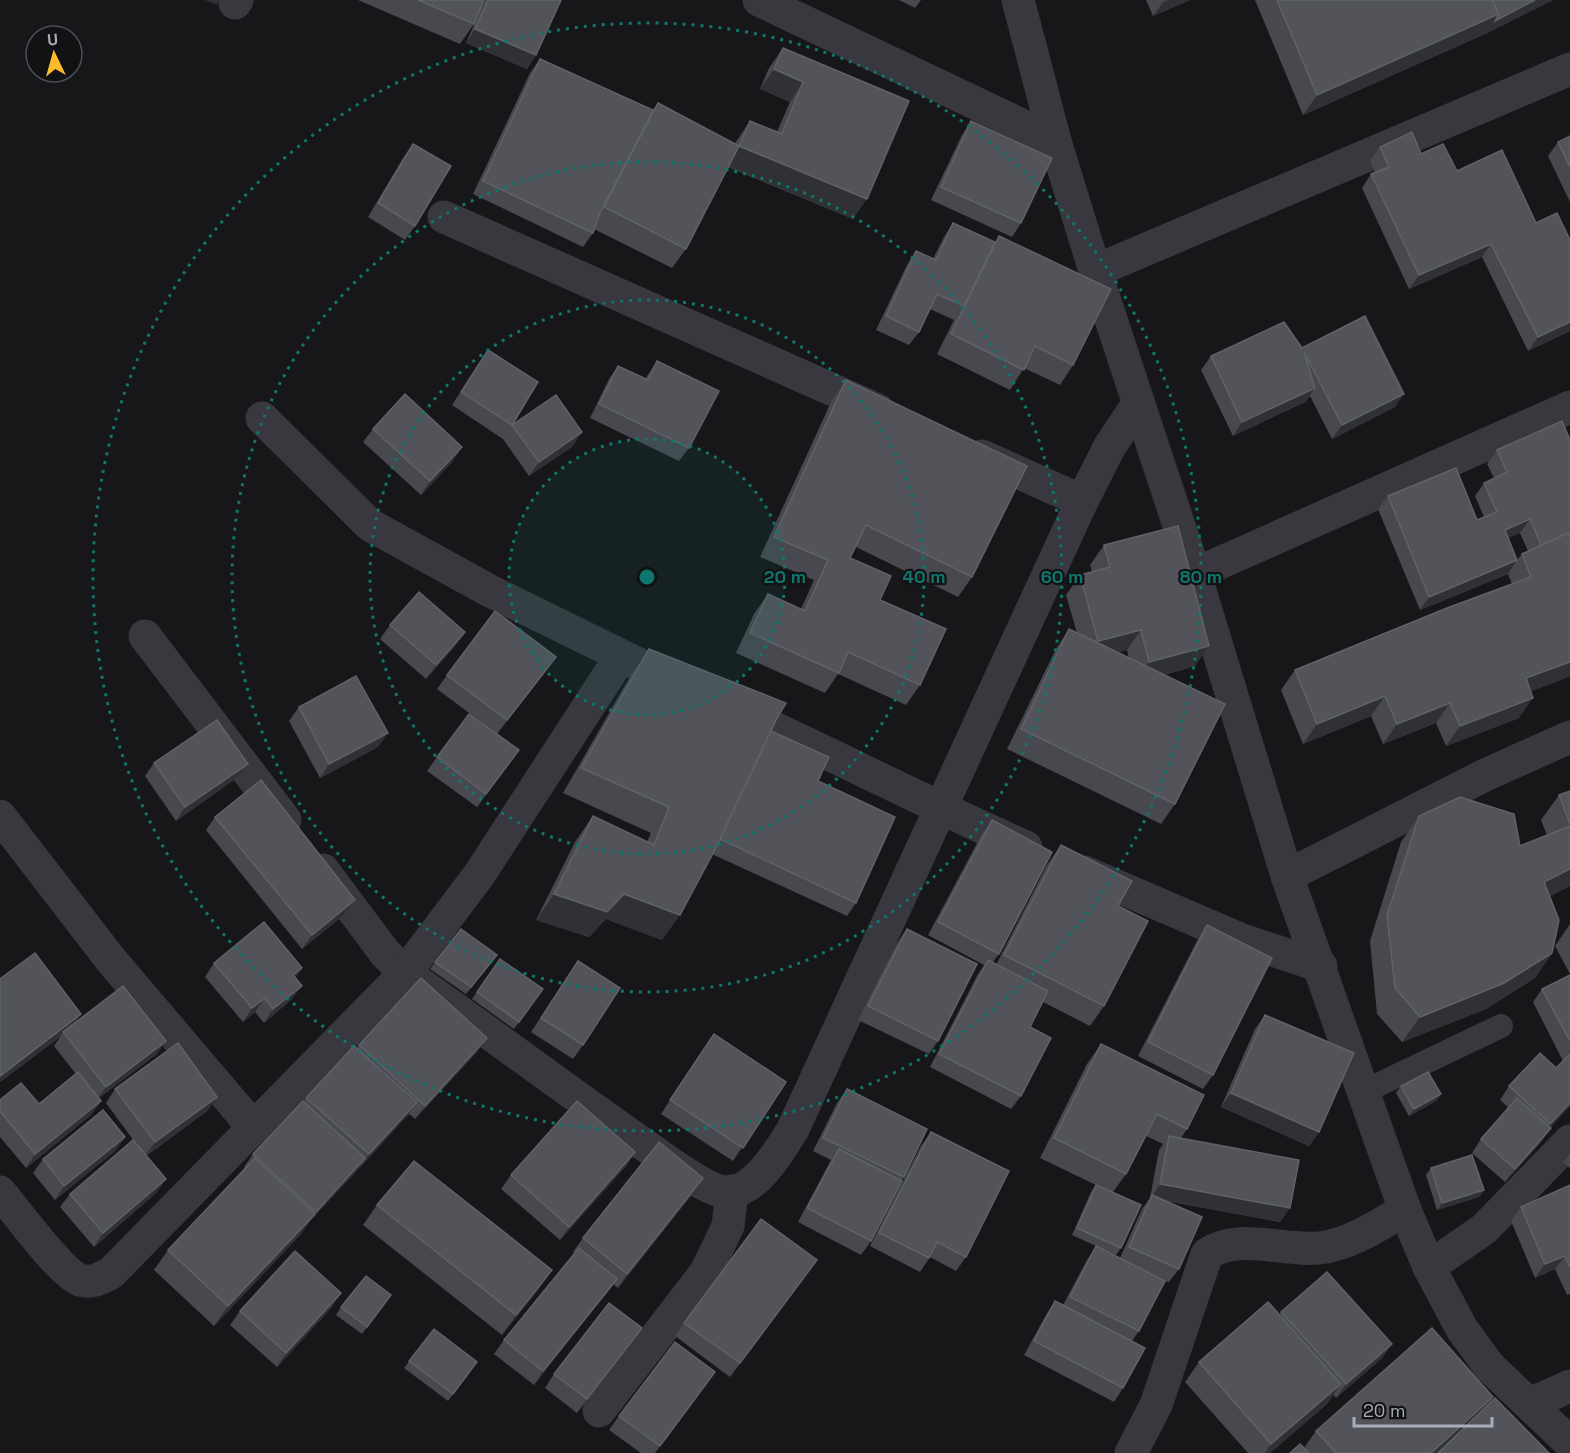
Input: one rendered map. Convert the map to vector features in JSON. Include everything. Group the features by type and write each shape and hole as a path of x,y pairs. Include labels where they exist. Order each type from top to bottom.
{"street":[{"path":"759,0 1055,141"},
{"path":"1018,0 1055,141 1138,404 1195,574 1287,876 1321,966 1405,1210 1429,1267 1462,1329 1489,1366 1570,1443"},
{"path":"1095,271 1570,69"},
{"path":"444,217 902,421"},
{"path":"145,636 385,953 405,973 677,1167 715,1188 726,1192 732,1191 754,1180 772,1164 794,1129 1082,501 1110,446 1138,404"},
{"path":"1195,574 1570,407"},
{"path":"262,418 370,525 490,591 621,656 817,747 940,809 1242,940 1321,966"},
{"path":"955,444 1082,501"},
{"path":"0,1192 49,1251 77,1279 90,1282 111,1273 405,973 485,865 621,656"},
{"path":"1287,876 1485,775 1570,737"},
{"path":"0,816 111,960 254,1128"},
{"path":"1429,1267 1485,1229 1570,1141"},
{"path":"598,1412 706,1272 728,1226 732,1191"},
{"path":"1131,1453 1156,1405 1208,1254 1218,1247 1238,1244 1308,1249 1327,1247 1360,1236 1405,1210"},
{"path":"1530,1404 1570,1386"}],"lane":[{"path":"1364,1092 1501,1026"}],"building":[{"path":"418,0 484,0 474,24"},
{"path":"488,0 561,0 536,55 475,29"},
{"path":"1277,0 1492,0 1499,14 1317,95"},
{"path":"1492,0 1535,0 1495,21 1499,14"},
{"path":"783,48 909,101 867,199 739,146 750,121 782,134 803,82 774,69"},
{"path":"540,59 653,110 600,213 593,233 483,181"},
{"path":"658,103 739,146 686,249 604,207"},
{"path":"971,121 1052,158 1021,223 941,187"},
{"path":"1412,132 1421,154 1443,144 1457,171 1502,150 1536,223 1557,213 1570,240 1570,322 1538,337 1491,244 1419,275 1371,174 1389,167 1380,147"},
{"path":"1570,136 1570,167 1558,142"},
{"path":"413,144 451,166 415,226 378,203"},
{"path":"953,223 995,242 964,306 937,294 919,332 886,316 916,251 936,260"},
{"path":"999,236 1111,289 1073,365 1035,346 1024,370 951,334"},
{"path":"1365,316 1404,394 1342,425 1304,352 1315,388 1242,422 1211,356 1284,322 1302,348"},
{"path":"488,350 538,382 512,425 461,392"},
{"path":"657,361 719,391 689,448 599,404 618,366 648,380"},
{"path":"846,380 1027,466 972,577 866,525 850,558 891,576 880,600 946,629 920,685 848,652 839,673 750,633 768,594 805,611 828,560 774,537"},
{"path":"405,394 462,447 430,481 373,429"},
{"path":"556,395 582,432 539,462 512,425"},
{"path":"1562,421 1570,440 1570,536 1568,533 1541,545 1530,519 1505,530 1517,560 1429,597 1388,496 1456,468 1477,520 1497,512 1484,483 1507,472 1497,450"},
{"path":"1178,526 1209,646 1149,662 1141,630 1098,641 1080,575 1110,567 1104,545"},
{"path":"1568,533 1570,538 1570,662 1526,678 1533,698 1460,726 1450,703 1397,724 1385,696 1317,724 1295,670 1447,608 1531,577 1522,554"},
{"path":"419,592 465,632 436,665 390,625"},
{"path":"495,611 556,657 507,720 447,675"},
{"path":"1069,629 1225,704 1175,804 1021,729"},
{"path":"649,649 786,703 727,827 680,915 624,894 607,912 554,894 593,816 654,845 669,807 581,768"},
{"path":"356,676 388,733 329,764 299,707"},
{"path":"469,714 519,750 486,794 437,757"},
{"path":"217,720 248,764 185,807 154,763"},
{"path":"771,731 829,757 818,781 895,817 856,903 720,839"},
{"path":"261,780 355,900 312,935 215,817"},
{"path":"1570,791 1570,824 1559,795"},
{"path":"1460,797 1514,814 1520,846 1570,826 1570,869 1544,882 1559,920 1552,953 1504,983 1420,1017 1395,988 1387,915 1419,816"},
{"path":"992,820 1052,852 999,954 938,922"},
{"path":"1061,845 1132,881 1118,906 1148,921 1104,1006 1004,955"},
{"path":"264,922 302,968 293,975 302,986 273,1009 265,998 252,1008 214,963"},
{"path":"1207,925 1272,958 1213,1075 1148,1042"},
{"path":"461,929 497,955 471,987 435,962"},
{"path":"907,929 977,964 938,1041 868,1006"},
{"path":"35,953 81,1014 0,1076 0,979"},
{"path":"500,959 543,989 519,1022 477,992"},
{"path":"988,960 1048,991 1030,1027 1051,1038 1021,1096 939,1054"},
{"path":"578,961 620,988 583,1045 541,1018"},
{"path":"1570,975 1570,1041 1542,989"},
{"path":"421,978 487,1038 425,1106 359,1045"},
{"path":"123,986 166,1041 106,1087 63,1032"},
{"path":"1265,1015 1354,1053 1319,1132 1231,1093"},
{"path":"714,1034 786,1082 743,1148 670,1100"},
{"path":"178,1043 217,1097 155,1142 115,1089"},
{"path":"1101,1044 1204,1095 1187,1129 1157,1114 1126,1174 1054,1138"},
{"path":"354,1046 417,1102 369,1154 306,1098"},
{"path":"1540,1053 1556,1068 1570,1055 1570,1103 1550,1124 1509,1086"},
{"path":"78,1072 101,1101 35,1154 0,1111 0,1100 21,1083 39,1104"},
{"path":"1428,1072 1441,1094 1414,1109 1401,1086"},
{"path":"847,1089 927,1129 904,1177 823,1138"},
{"path":"1517,1098 1551,1128 1515,1169 1481,1139"},
{"path":"303,1101 365,1158 316,1212 253,1154"},
{"path":"577,1101 635,1152 569,1227 511,1175"},
{"path":"103,1110 125,1137 64,1186 43,1159"},
{"path":"931,1132 1009,1171 966,1257 937,1242 929,1258 879,1233"},
{"path":"1169,1136 1299,1160 1290,1208 1160,1184"},
{"path":"133,1140 166,1179 103,1233 70,1194"},
{"path":"659,1142 703,1178 627,1274 583,1238"},
{"path":"839,1149 902,1181 871,1241 807,1208"},
{"path":"1472,1155 1484,1190 1442,1203 1431,1168"},
{"path":"255,1158 315,1214 228,1306 168,1250"},
{"path":"414,1161 552,1270 516,1315 377,1205"},
{"path":"1096,1185 1141,1205 1121,1248 1077,1228"},
{"path":"1570,1185 1570,1267 1565,1256 1545,1264 1521,1207"},
{"path":"1152,1195 1202,1217 1179,1269 1129,1247"},
{"path":"761,1219 817,1260 740,1363 684,1323"},
{"path":"1096,1246 1165,1281 1139,1331 1070,1297"},
{"path":"579,1248 617,1279 543,1371 504,1340"},
{"path":"295,1251 341,1293 286,1353 240,1311"},
{"path":"1327,1272 1392,1344 1346,1384 1281,1312"},
{"path":"366,1276 391,1295 367,1327 341,1307"},
{"path":"1055,1301 1145,1348 1123,1388 1034,1341"},
{"path":"1268,1302 1341,1384 1271,1444 1199,1362"},
{"path":"609,1303 642,1328 587,1399 554,1374"},
{"path":"1432,1328 1493,1397 1431,1453 1336,1453 1316,1431"},
{"path":"434,1329 477,1362 453,1394 409,1361"},
{"path":"675,1342 715,1372 660,1446 619,1416"},
{"path":"1495,1398 1549,1453 1438,1453"},
{"path":"1300,1444 1309,1453 1290,1453"}]}
